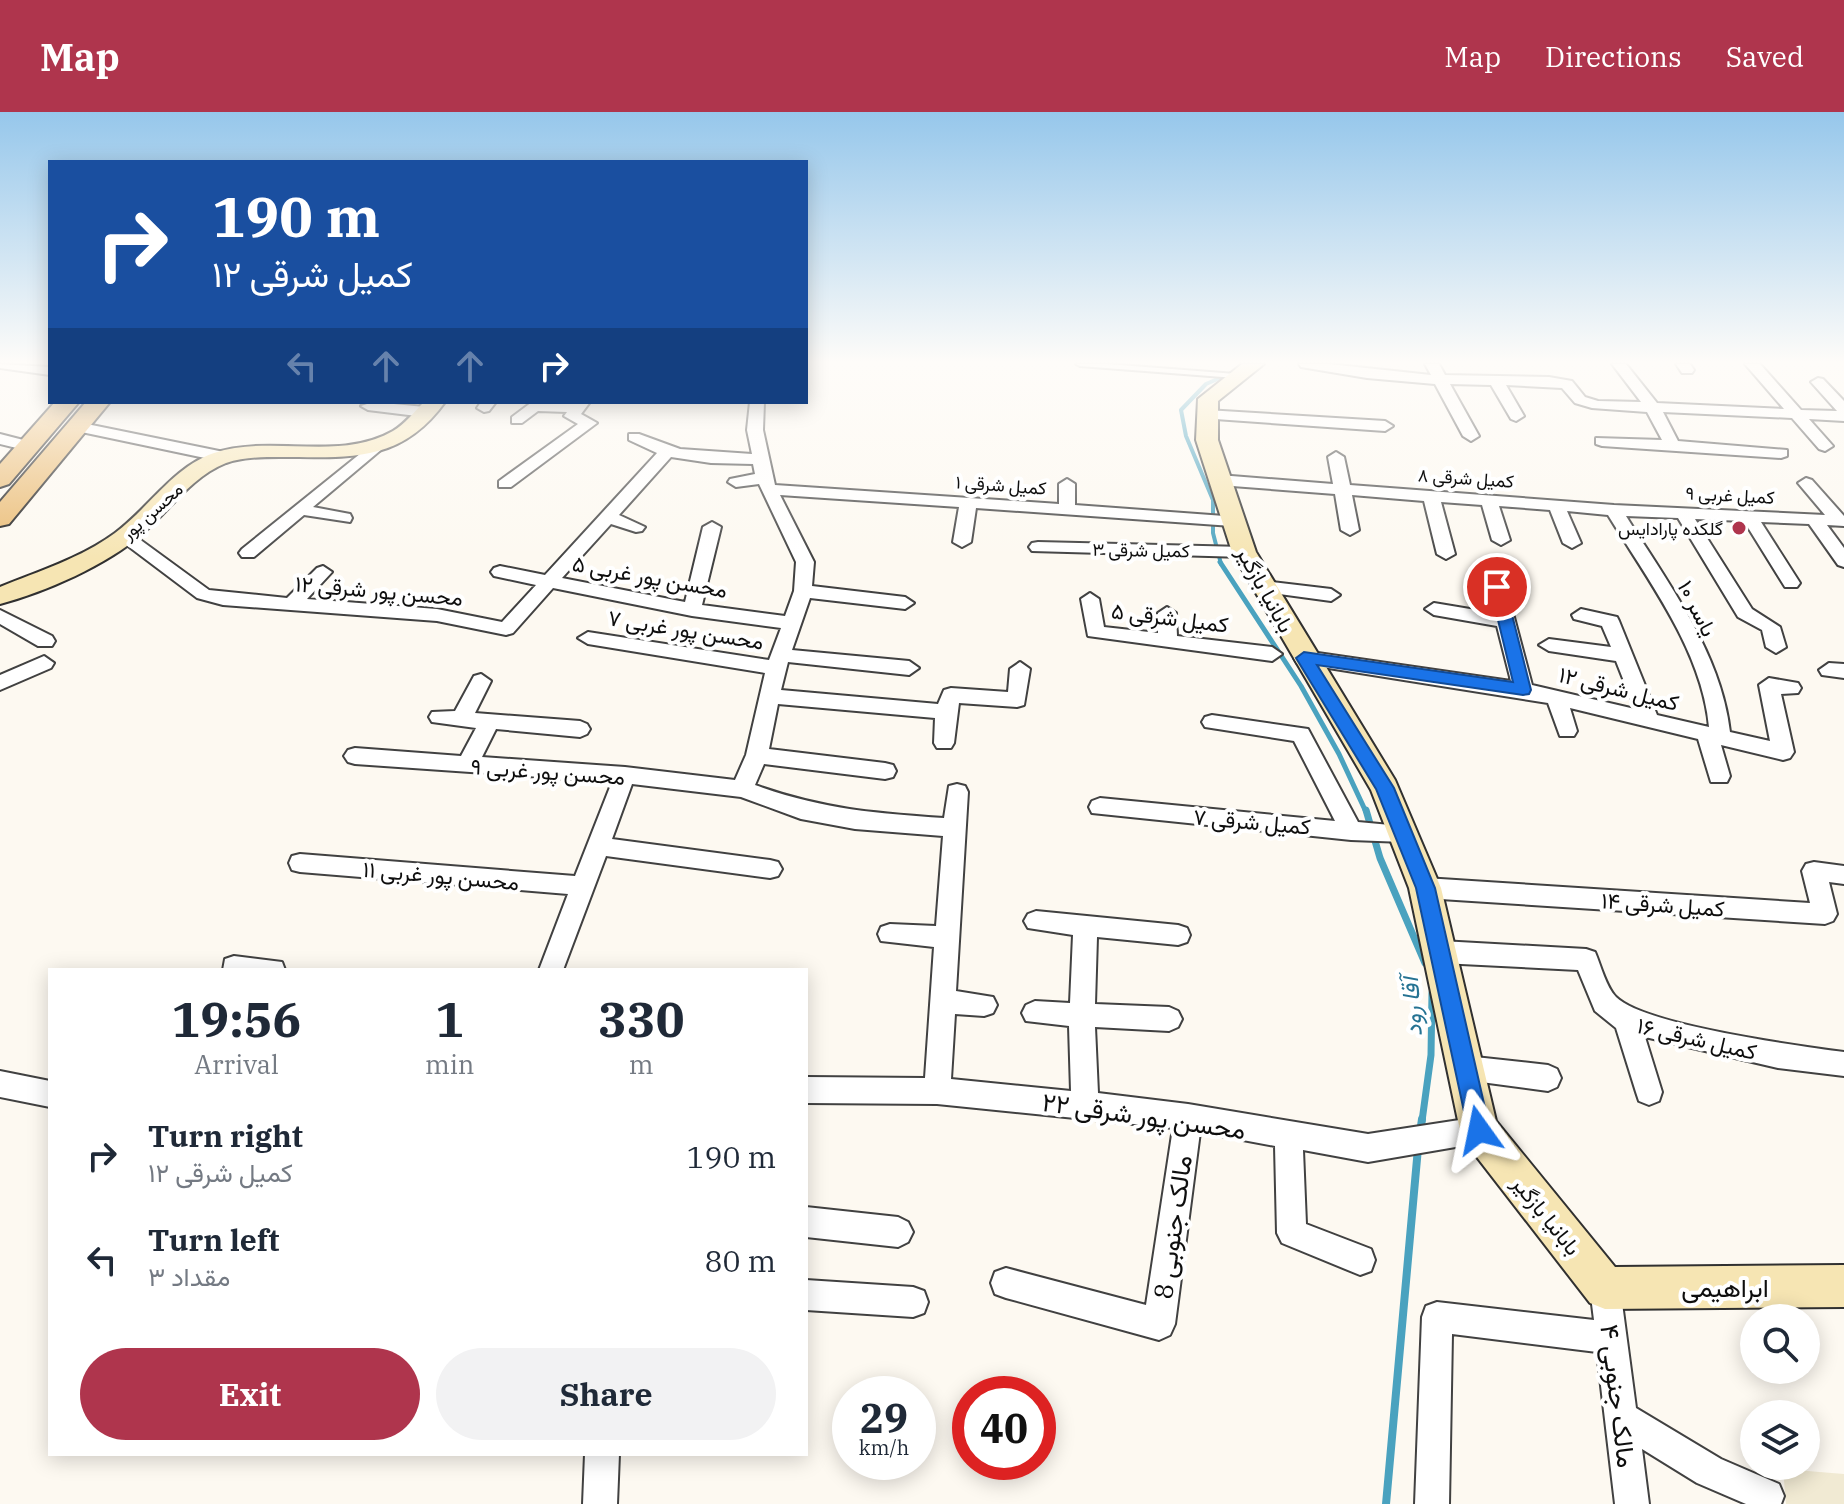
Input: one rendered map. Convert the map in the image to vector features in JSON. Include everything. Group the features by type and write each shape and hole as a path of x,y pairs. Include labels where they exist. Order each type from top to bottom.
{"main road":[{"path":"0,479 44,429"},
{"path":"0,518 75,429"}],"street":[{"path":"87,429 224,457"},
{"name":"محسن پور","path":"0,596 89,558 125,537 195,472 224,457 249,451 353,450 376,446 408,429"},
{"path":"505,484 581,429"},
{"path":"742,789 757,755 779,662 803,591 805,562 766,484 755,429"},
{"name":"بابانیا بازگیر","path":"1207,429 1219,480 1244,552 1304,658 1385,788 1376,832 1425,888 1479,1130 1605,1288"},
{"path":"1467,429 1471,436"},
{"path":"1664,429 1672,445"},
{"path":"1809,429 1825,446"},
{"path":"634,437 666,453 720,459 761,459"},
{"path":"0,439 29,446"},
{"path":"1602,441 1781,453"},
{"path":"248,553 376,446"},
{"name":"محسن پور شرقی ۱۲","path":"125,537 203,594 290,606 437,615 506,629 666,453"},
{"path":"1336,457 1350,530"},
{"name":"کمیل شرقی ۸","path":"1219,480 1614,510"},
{"name":"کمیل شرقی ۱","path":"736,482 968,503 1232,521"},
{"path":"1067,484 1067,510"},
{"path":"1842,521 1812,489 1844,496"},
{"path":"1431,496 1446,554"},
{"path":"1489,500 1501,540"},
{"path":"962,542 968,503"},
{"path":"1556,505 1572,543"},
{"path":"303,510 344,518"},
{"name":"کمیل غربی ۹","path":"1614,510 1842,521"},
{"name":"یاسر ۱۰","path":"1614,510 1665,595 1714,695 1713,735 1719,776"},
{"path":"1683,513 1745,613 1771,627 1776,647"},
{"path":"1749,516 1791,583"},
{"path":"607,517 636,527"},
{"path":"1814,519 1844,561"},
{"path":"692,610 712,527"},
{"path":"587,540 609,547"},
{"name":"کمیل شرقی ۳","path":"1038,547 1244,552"},
{"path":"290,606 323,572"},
{"name":"محسن پور غربی ۵","path":"500,572 692,610 791,623"},
{"path":"1263,587 1331,595"},
{"path":"1497,587 1523,690"},
{"path":"803,591 905,603"},
{"name":"کمیل شرقی ۵","path":"1090,599 1095,632 1272,654"},
{"path":"1434,609 1507,621"},
{"path":"1167,613 1168,640"},
{"path":"1581,615 1610,621 1649,720"},
{"path":"0,616 45,641"},
{"name":"محسن پور غربی ۷","path":"588,638 779,662 909,668"},
{"path":"1549,645 1624,656"},
{"name":"کمیل شرقی ۱۲","path":"1304,658 1523,690 1783,752 1769,685 1791,688"},
{"path":"0,683 44,663"},
{"path":"944,743 946,712 951,695 1017,700 1020,669"},
{"path":"461,719 481,681"},
{"path":"772,696 946,712"},
{"path":"1556,697 1567,731"},
{"path":"439,717 580,729"},
{"path":"467,765 490,721"},
{"path":"1212,722 1301,734 1376,832"},
{"path":"757,755 885,771"},
{"name":"محسن پور غربی ۹","path":"355,756 625,775 742,789 801,810 855,820 955,828"},
{"path":"552,968 625,775"},
{"path":"937,1091 957,792"},
{"name":"کمیل شرقی ۷","path":"1100,807 1376,832"},
{"path":"598,846 770,869"},
{"name":"محسن پور غربی ۱۱","path":"300,863 583,886"},
{"name":"کمیل شرقی ۱۴","path":"1425,888 1825,914 1814,871 1844,875"},
{"path":"1036,921 1178,935"},
{"path":"1085,926 1082,1015 1085,1105"},
{"path":"890,934 947,937"},
{"name":"کمیل شرقی ۱۶","path":"1441,952 1586,960 1604,1003 1627,1021 1778,1056 1844,1064"},
{"path":"234,967 247,968"},
{"path":"943,1001 984,1005"},
{"path":"1035,1013 1169,1019"},
{"path":"1627,1021 1649,1092"},
{"path":"1466,1068 1548,1078"},
{"name":"محسن پور شرقی ۲۲","path":"808,1090 937,1091 1085,1105 1188,1117 1368,1148 1479,1130"},
{"path":"5,1092 48,1094"},
{"name":"مالک جنوبی 8","path":"1006,1283 1159,1324 1188,1117"},
{"path":"1289,1136 1292,1233 1360,1260"},
{"path":"808,1222 898,1232"},
{"name":"ابراهیمی","path":"1605,1288 1844,1286"},
{"name":"مالک جنوبی ۴","path":"1605,1288 1632,1504"},
{"path":"808,1295 913,1302"},
{"path":"1432,1504 1437,1317 1612,1338"},
{"path":"1622,1418 1709,1471 1767,1496"},
{"path":"600,1504 602,1456"}],"shaded area":[{"path":"1820,1472 1844,1474 1844,1504 1786,1504 1784,1480 1820,1480"}],"waterway":[{"name":"آقا رود","path":"1185,429 1213,500 1213,533 1221,563"},
{"name":"آقا رود","path":"1221,563 1301,686 1339,754 1366,812"},
{"name":"آقا رود","path":"1366,810 1380,858 1425,963"},
{"name":"آقا رود","path":"1422,1121 1431,1055 1432,993"},
{"name":"آقا رود","path":"1420,1133 1422,1119"},
{"name":"آقا رود","path":"1386,1504 1418,1148"}],"place":[{"name":"گلکده پارادایس","path":"1739,528"}],"route":[{"path":"1479,1130 1425,888 1385,788 1304,658 1523,690 1497,587"}]}
